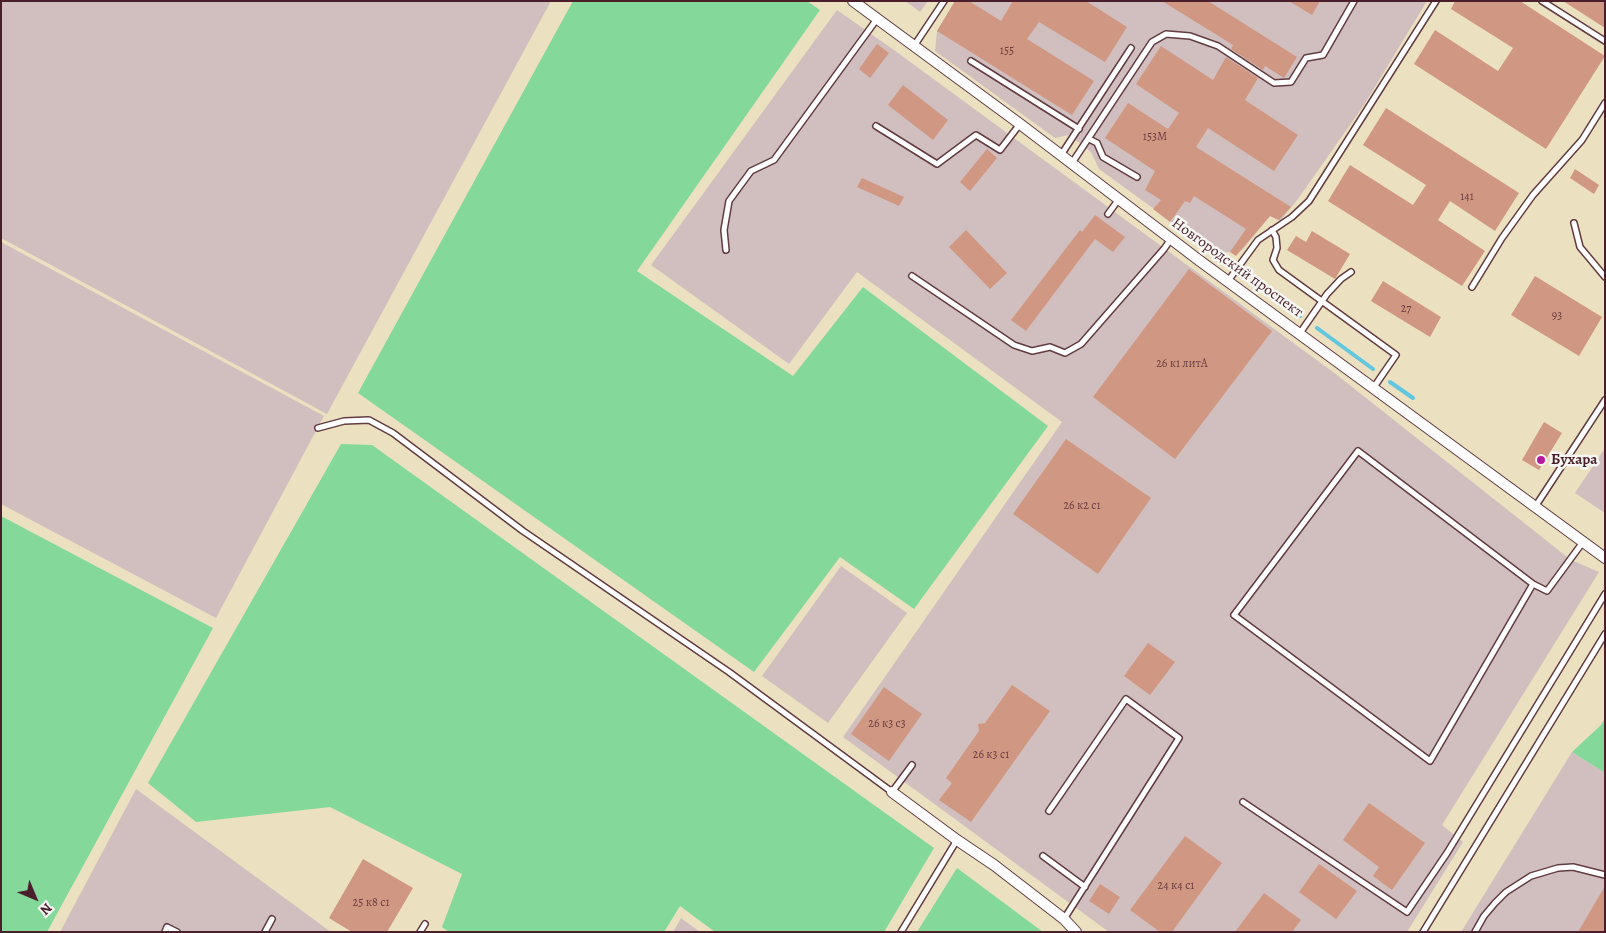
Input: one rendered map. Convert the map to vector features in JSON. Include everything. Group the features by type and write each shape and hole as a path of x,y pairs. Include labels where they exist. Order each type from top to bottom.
{"street":[{"name":"Новгородский проспект","path":"853,1 1228,281 1605,558"},
{"path":"892,792 994,865 1064,920 1076,932"}],"lane":[{"path":"914,46 944,1"},
{"path":"1072,163 1152,42 1166,34 1190,36 1218,46 1274,83 1291,82 1306,58 1323,55 1354,1"},
{"path":"1228,281 1258,240 1292,217 1309,201 1436,1"},
{"path":"1542,1 1605,41"},
{"path":"726,250 724,230 729,201 751,171 774,160 877,19"},
{"path":"1061,155 1131,48"},
{"path":"971,61 1079,129"},
{"path":"1472,287 1502,238 1533,195 1582,140 1605,103"},
{"path":"876,126 937,164 976,135 1000,150 1020,124"},
{"path":"1089,139 1097,143 1103,157 1137,177"},
{"path":"1108,214 1120,199"},
{"path":"1574,223 1580,247 1605,277"},
{"path":"1272,230 1276,236 1277,248 1274,260 1279,270 1396,355 1374,387"},
{"path":"912,276 1014,345 1032,351 1050,347 1065,353 1081,344 1164,249 1171,238"},
{"path":"1300,333 1341,279 1351,272"},
{"path":"1535,508 1605,400"},
{"path":"318,428 344,421 369,420 393,433 523,531 729,672 892,792 912,765"},
{"path":"1533,584 1430,761 1234,614 1358,451 1533,584 1547,591 1583,542"},
{"path":"1243,802 1407,912 1447,853 1605,594"},
{"path":"1423,932 1605,634"},
{"path":"1049,812 1126,699 1179,738 1064,920"},
{"path":"901,932 957,840"},
{"path":"1043,856 1085,887"},
{"path":"1475,932 1484,916 1506,892 1532,876 1558,868 1573,867 1605,875"},
{"path":"265,932 272,919"},
{"path":"420,932 424,924"},
{"path":"165,932 167,927 177,932"}],"shaded area":[{"path":"1,1 551,1 327,414 1,238"},
{"path":"905,1 928,1 920,12"},
{"path":"955,1 1427,1 1364,105 1298,199 1280,221 1270,216 1242,250 1216,254 1099,169 1091,152 1069,135 1055,138 935,51 937,31"},
{"path":"837,10 1337,375 1571,560 1599,572 1442,825 1463,842 1407,932 1109,932 843,737 1062,422 857,272 789,364 651,265"},
{"path":"1,242 324,416 216,618 1,504"},
{"path":"1605,448 1605,513 1575,493"},
{"path":"841,566 907,613 828,723 762,676"},
{"path":"1572,752 1605,773 1605,932 1461,932"},
{"path":"136,789 331,932 60,932"},
{"path":"681,918 700,932 673,932"}],"green space":[{"path":"573,1 807,1 820,10 637,271 793,376 863,287 1048,426 914,609 840,557 754,672 358,393"},
{"path":"341,444 372,445 934,848 884,932 715,932 680,906 664,932 449,932 442,927 462,874 330,807 196,822 148,783"},
{"path":"1,516 213,628 47,932 1,932"},
{"path":"1605,718 1605,773 1572,752 1601,725"},
{"path":"957,868 1043,932 917,932"}],"building":[{"path":"955,1 969,1 1001,21 1013,1 1086,1 1127,27 1105,62 1039,22 1027,39 1094,81 1072,115 937,31"},
{"path":"1162,1 1208,1 1297,57 1284,78 1265,66 1263,70 1231,49 1233,45"},
{"path":"1289,1 1320,1 1312,15"},
{"path":"1455,1 1520,1 1605,56 1546,149 1414,64 1435,30 1498,71 1513,48 1451,9"},
{"path":"1563,1 1605,1 1605,28"},
{"path":"877,44 889,53 870,78 859,69"},
{"path":"1161,46 1213,80 1226,57 1258,78 1245,100 1298,135 1274,171 1208,128 1196,147 1291,207 1279,220 1270,216 1236,256 1230,252 1246,229 1194,196 1190,203 1185,201 1170,222 1153,209 1161,200 1145,190 1155,171 1105,138 1128,103 1168,129 1179,113 1136,84"},
{"path":"903,85 948,120 933,140 888,105"},
{"path":"1386,108 1519,193 1495,231 1450,201 1438,220 1485,251 1462,286 1328,201 1350,165 1413,205 1426,185 1363,145"},
{"path":"987,149 997,158 970,191 960,182"},
{"path":"1575,169 1599,185 1594,194 1570,178"},
{"path":"862,178 904,197 899,206 857,187"},
{"path":"1095,215 1125,237 1113,252 1095,239 1026,331 1011,320 1080,230 1082,232"},
{"path":"966,230 1007,273 990,289 949,247"},
{"path":"1312,231 1350,254 1335,279 1287,250 1296,236 1306,242"},
{"path":"1189,269 1272,331 1175,459 1093,397"},
{"path":"1535,276 1602,317 1579,356 1511,315"},
{"path":"1383,281 1441,317 1430,337 1371,301"},
{"path":"1544,422 1562,433 1539,470 1522,460"},
{"path":"1066,439 1151,498 1098,574 1013,514"},
{"path":"1148,643 1175,662 1150,695 1124,676"},
{"path":"1012,685 1050,711 971,822 939,800 952,783 946,778 979,731 978,724 985,723"},
{"path":"884,687 922,714 889,761 851,734"},
{"path":"1369,803 1425,843 1392,890 1373,876 1379,867 1343,840"},
{"path":"1185,836 1222,863 1172,932 1160,932 1130,910"},
{"path":"363,859 413,888 387,932 352,932 329,918"},
{"path":"1319,864 1357,891 1336,919 1299,892"},
{"path":"1100,884 1120,897 1109,914 1089,901"},
{"path":"1605,886 1605,932 1578,932"},
{"path":"1264,893 1301,920 1292,932 1235,932"}],"waterway":[{"path":"1292,310 1300,316"},
{"path":"1317,328 1373,369"},
{"path":"1390,382 1413,398"}],"place":[{"name":"Бухара","path":"1541,460"}]}
